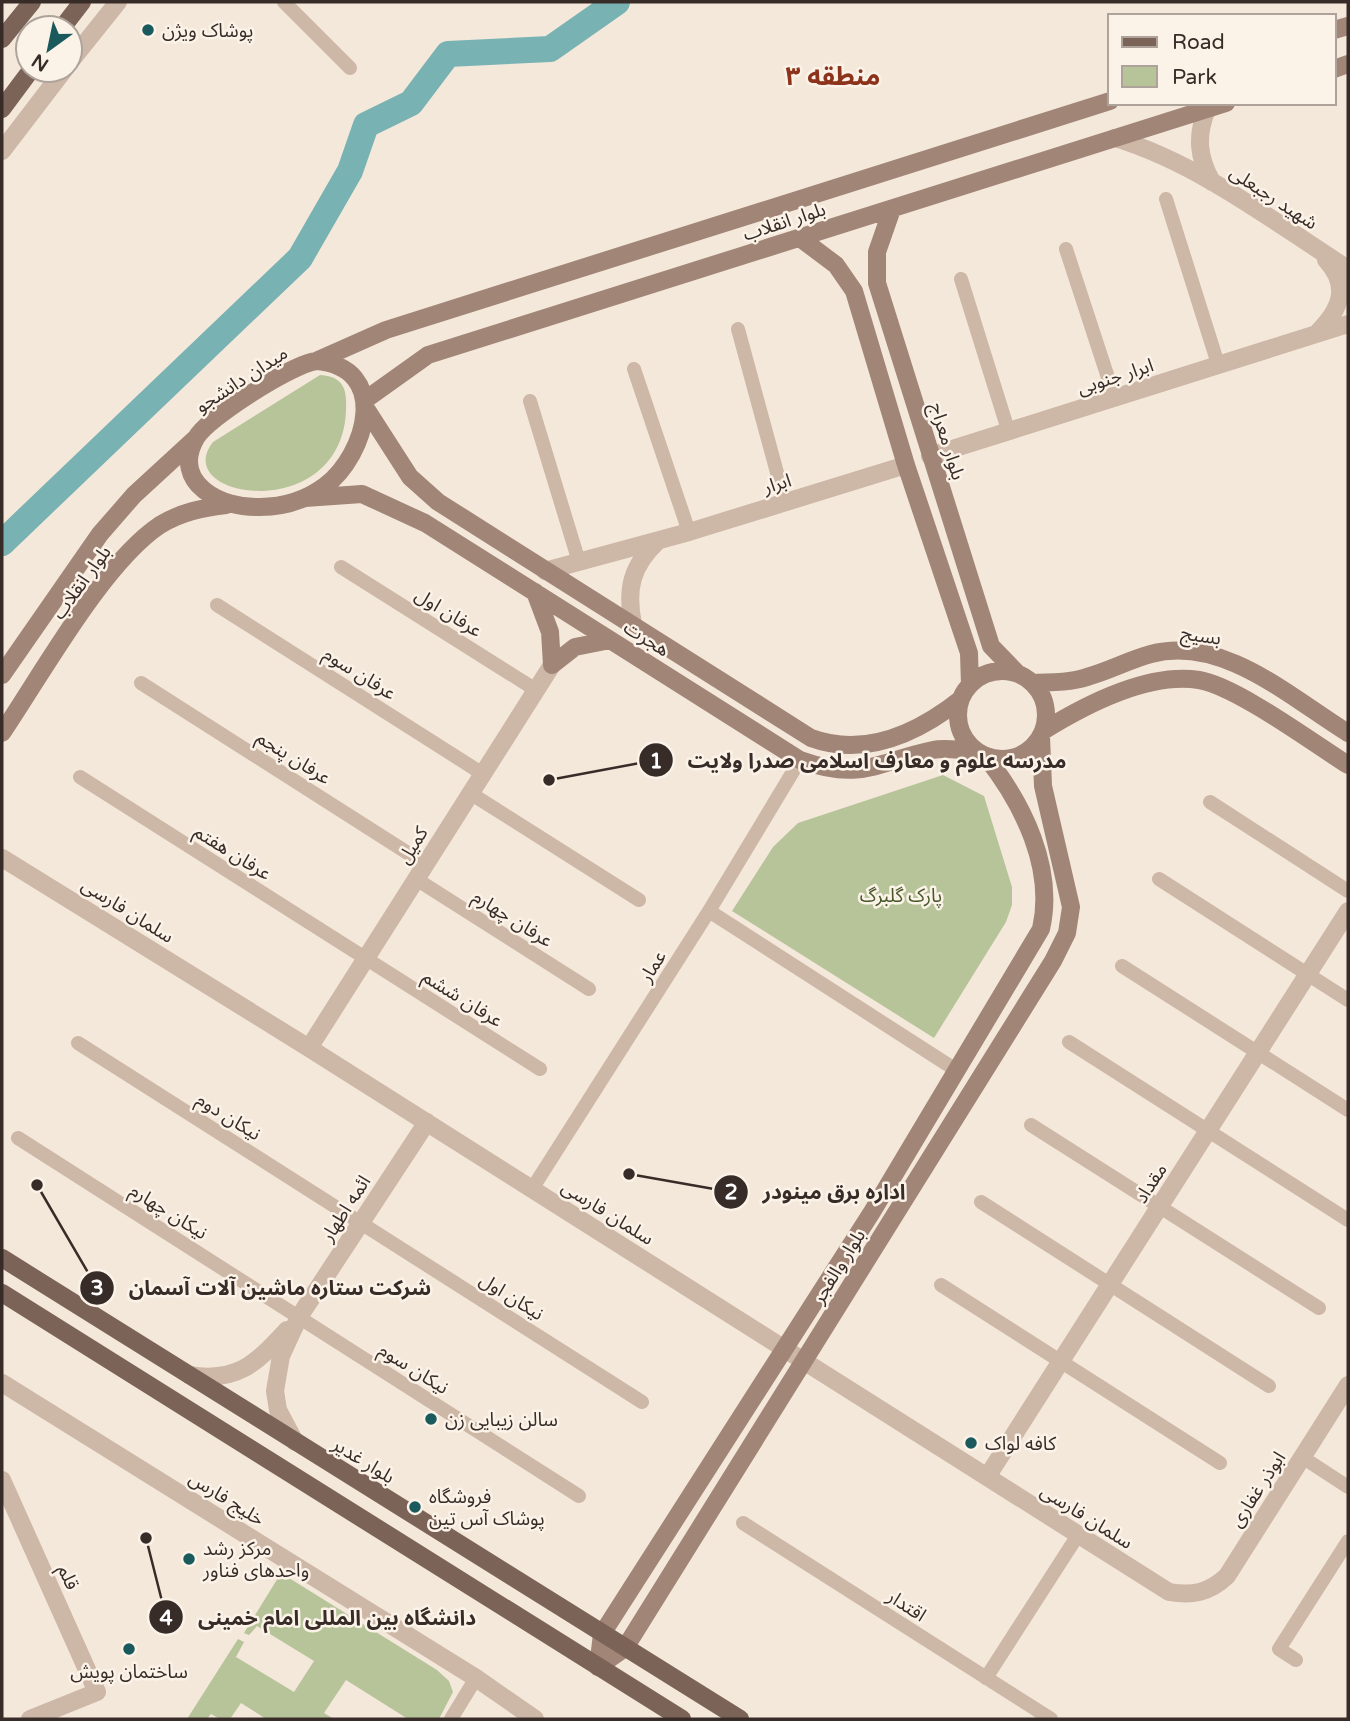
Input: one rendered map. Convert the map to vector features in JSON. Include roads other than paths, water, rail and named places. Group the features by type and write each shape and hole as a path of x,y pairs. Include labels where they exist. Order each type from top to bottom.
{"main road":[{"path":"2,39 32,2"},
{"path":"5,101 19,84"},
{"name":"بلوار انقلاب","path":"316,361 386,330 1108,102"},
{"name":"بلوار انقلاب","path":"365,404 429,355 1220,105"},
{"name":"بلوار معراج","path":"892,209 877,252 877,284 991,646 1025,679"},
{"path":"800,238 836,265 854,290 906,465 969,653 960,728 981,754 1007,759 1027,752 1042,734 1084,706 1158,680 1201,680 1231,692 1348,765"},
{"path":"854,290 864,283 877,284"},
{"name":"میدان دانشجو","path":"305,362 328,362 348,371 362,390 365,404 356,446 343,467 326,485 305,498 281,506 257,508 211,497 196,481 190,459 196,438 203,429 252,393 305,362"},
{"name":"هجرت","path":"365,404 411,477 438,502 811,738 829,744 867,745 927,725 965,692"},
{"name":"بلوار انقلاب","path":"2,675 100,534 134,495 196,438"},
{"name":"هجرت","path":"305,498 362,494 391,505 535,592 800,760 824,769 848,772 873,769 935,749 981,754"},
{"name":"بلوار انقلاب","path":"2,733 125,555 160,525 194,509 232,504"},
{"path":"535,592 551,632 552,665"},
{"path":"552,665 575,647 610,640"},
{"name":"بسیج","path":"1025,679 1075,680 1152,654 1179,651 1206,653 1232,662 1348,733"},
{"path":"965,692 992,673 1025,679 1042,697 1046,714 1042,734"},
{"name":"بلوار والفجر","path":"625,1647 1054,961 1067,933 1072,907 1043,786 1042,734"},
{"path":"800,760 811,738"},
{"name":"بلوار والفجر","path":"602,1634 872,1212 956,1070 1031,951 1046,910 1046,889 1041,864 1012,789 981,754"},
{"name":"بلوار غدیر","path":"2,1258 740,1719"},
{"path":"2,1293 682,1719"},
{"path":"598,1667 602,1634"},
{"path":"598,1667 625,1647"}],"street":[{"path":"84,44 118,2"},
{"path":"284,2 350,68"},
{"path":"2,151 53,84"},
{"name":"شهید رجبعلی","path":"1207,109 1201,124 1200,154 1212,182"},
{"name":"شهید رجبعلی","path":"1115,138 1148,149 1212,182 1348,269"},
{"path":"1166,199 1218,364"},
{"path":"1066,249 1115,399"},
{"path":"1313,337 1332,318 1340,294 1339,274 1317,250"},
{"path":"961,279 1009,433"},
{"name":"ابرار جنوبی","path":"930,456 1348,324"},
{"path":"738,329 785,502"},
{"path":"634,369 689,532"},
{"path":"530,401 579,562"},
{"name":"ابرار","path":"545,571 689,532 906,465"},
{"path":"633,624 628,601 631,577 643,555 660,539"},
{"name":"عرفان اول","path":"341,567 536,690"},
{"name":"عرفان سوم","path":"217,605 483,774"},
{"name":"کمیل","path":"309,1048 552,665"},
{"name":"عرفان پنجم","path":"141,683 420,872"},
{"name":"عمار","path":"532,1189 709,912 800,760"},
{"name":"عرفان هفتم","path":"80,777 365,958"},
{"path":"470,793 639,900"},
{"path":"1210,802 1348,891"},
{"name":"سلمان فارسی","path":"4,857 1168,1592 1186,1595"},
{"name":"عرفان چهارم","path":"420,872 589,989"},
{"path":"1159,879 1348,1000"},
{"name":"مقداد","path":"987,1477 1348,911"},
{"path":"709,912 956,1070"},
{"name":"عرفان ششم","path":"365,958 540,1069"},
{"path":"1122,966 1348,1110"},
{"path":"1069,1042 1348,1220"},
{"name":"نیکان دوم","path":"78,1043 361,1223"},
{"name":"ائمه اطهار","path":"295,1442 278,1410 275,1391 281,1356 299,1317 426,1122"},
{"path":"1031,1125 1319,1308"},
{"name":"نیکان چهارم","path":"18,1138 299,1317"},
{"path":"981,1202 1269,1386"},
{"name":"نیکان اول","path":"361,1223 642,1402"},
{"path":"941,1285 1220,1463"},
{"name":"ائمه اطهار","path":"189,1375 224,1377 241,1371 256,1363 299,1317"},
{"name":"نیکان سوم","path":"299,1317 579,1496"},
{"name":"خلیج فارس","path":"2,1383 476,1678 535,1719"},
{"name":"ابوذر غفاری","path":"1186,1595 1216,1587 1227,1576 1348,1385"},
{"path":"1302,1457 1348,1487"},
{"name":"قلم","path":"2,1480 97,1692 30,1719"},
{"name":"اقتدار","path":"743,1523 1051,1719"},
{"path":"986,1678 1077,1535"},
{"path":"1296,1660 1279,1649 1348,1541"},
{"path":"451,1719 476,1678"}],"waterway":[{"path":"2,543 300,258 350,171 366,125 411,103 448,54 550,49 617,2"}],"place":[{"name":"پوشاک ویژن","path":"148,30"},
{"name":"مدرسه علوم و معارف اسلامی صدرا ولایت","path":"549,780"},
{"name":"اداره برق مینودر","path":"629,1174"},
{"name":"شرکت ستاره ماشین آلات آسمان","path":"37,1185"},
{"name":"سالن زیبایی زن","path":"431,1419"},
{"name":"کافه لواک","path":"971,1443"},
{"name":"فروشگاه پوشاک آس تین","path":"415,1507"},
{"name":"دانشگاه بین المللی امام خمینی","path":"146,1538"},
{"name":"مرکز رشد واحدهای فناور","path":"189,1559"},
{"name":"ساختمان پویش","path":"129,1649"}],"district":[{"name":"منطقه ۳","path":"833,76"}],"park label":[{"name":"پارک گلبرگ","path":"901,895"}]}
